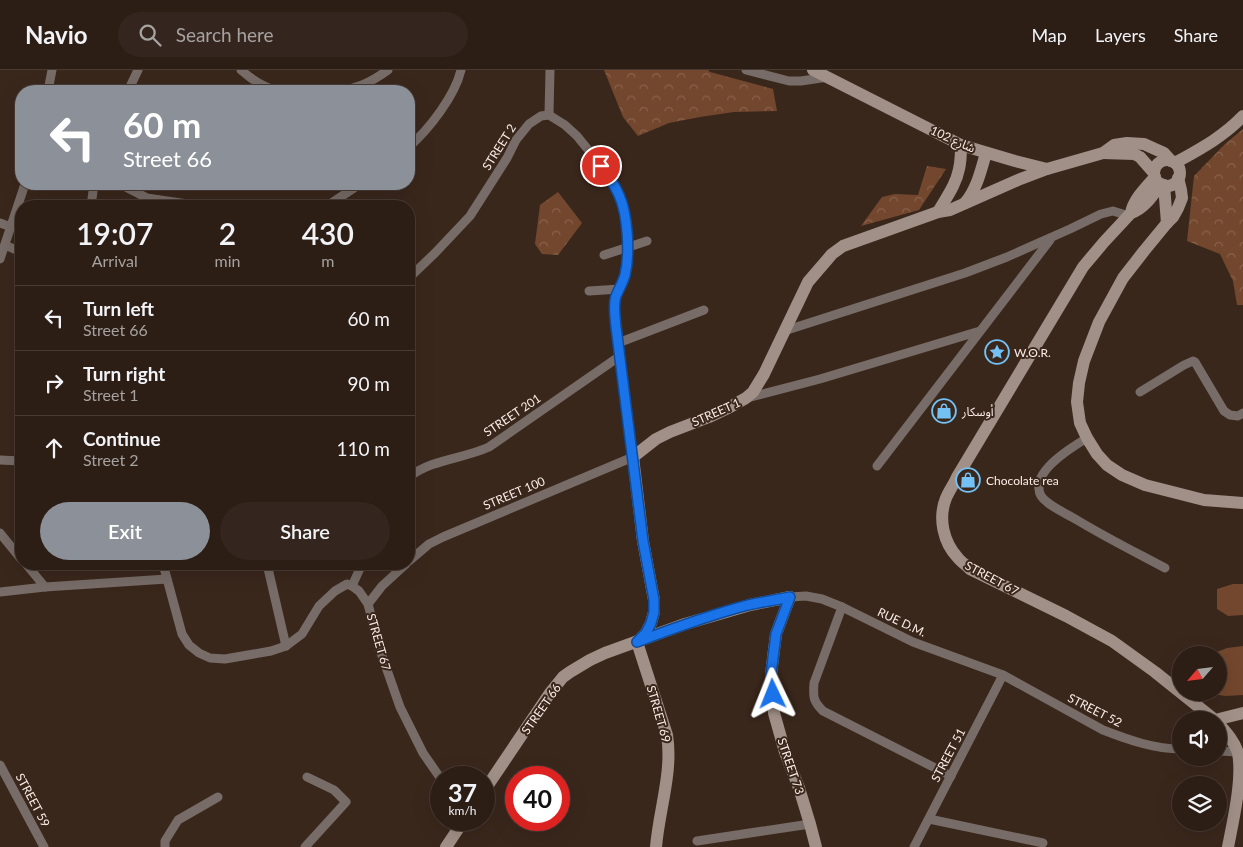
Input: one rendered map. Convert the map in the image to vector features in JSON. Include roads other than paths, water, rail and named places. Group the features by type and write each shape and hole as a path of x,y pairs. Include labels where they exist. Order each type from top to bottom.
{"street":[{"path":"49,85 52,70"},
{"path":"131,85 138,70"},
{"path":"241,70 262,85"},
{"path":"364,85 388,70"},
{"path":"415,141 451,96 461,70"},
{"path":"550,70 549,115 565,125 577,136 611,178 620,197 625,216 628,248 625,274 615,303 618,343 643,541 654,600 654,612 651,623 646,633 637,642"},
{"path":"746,70 789,81 828,77"},
{"name":"شارع 102","path":"812,70 962,145 1015,162 1047,169 1103,153"},
{"name":"STREET 2","path":"415,272 470,216 507,158 516,140 529,124 541,116 549,115"},
{"path":"1167,223 1157,165 1163,160 1173,162 1202,149 1243,116"},
{"path":"1103,153 1114,145 1127,143 1144,144 1164,153 1179,170 1178,178 1182,198 1173,218 1123,278 1099,322 1078,383 1077,402 1080,423 1086,438 1107,465 1122,475 1145,485 1204,500 1243,502"},
{"path":"938,212 952,189 956,178 962,145"},
{"path":"966,203 975,188 986,153"},
{"path":"1103,153 1134,154 1140,157 1159,180 1172,184 1178,178"},
{"name":"STREET 1","path":"633,457 656,439 730,407 753,392 764,374 808,282 832,254 843,246 938,212 950,210 1047,169"},
{"name":"STREET 67","path":"1159,180 1148,201 1130,215 1083,267 957,477 946,499 942,522 944,534 950,548 958,559 970,568 1112,641 1205,711"},
{"path":"132,190 147,198 161,200"},
{"path":"336,200 351,190"},
{"path":"784,331 965,273 1007,257 1101,214 1118,212 1130,215"},
{"path":"0,259 15,214"},
{"path":"0,223 11,226"},
{"path":"877,466 1052,237"},
{"path":"604,255 647,241"},
{"path":"6,244 15,249"},
{"path":"589,291 620,289"},
{"path":"618,343 704,310"},
{"path":"746,398 820,379 980,331"},
{"name":"STREET 201","path":"415,473 438,462 478,452 489,447 620,356"},
{"path":"1140,392 1184,365 1194,361 1224,411 1238,416 1243,414"},
{"path":"1086,438 1055,460 1045,472 1039,481 1038,489 1040,495 1046,502 1165,568"},
{"name":"STREET 100","path":"415,556 429,544 443,537 633,457"},
{"path":"0,460 15,461"},
{"path":"0,533 15,552"},
{"path":"31,570 45,587"},
{"path":"165,570 182,634 189,645 199,653 210,658 225,660 271,651 286,646 302,634 319,606 335,590 346,584 352,586 359,570"},
{"path":"269,570 286,646"},
{"path":"368,604 382,586 399,570"},
{"path":"0,592 167,579"},
{"name":"STREET 67","path":"352,586 359,591 368,604 380,650 400,707 432,766"},
{"name":"RUE D.M.","path":"790,597 806,596 822,599 913,642 1003,676"},
{"name":"STREET 66","path":"495,775 550,693 563,677 577,667 590,660 685,624 725,611 790,597"},
{"name":"STREET 73","path":"790,597 776,634 771,674 774,714 816,847"},
{"path":"842,607 814,683 814,702 823,711 951,776"},
{"name":"STREET 69","path":"637,642 669,746 668,767 656,847"},
{"name":"STREET 52","path":"1003,676 1103,730 1144,744 1172,748"},
{"name":"STREET 51","path":"914,847 1003,676"},
{"path":"1227,717 1243,713"},
{"path":"1227,733 1240,753 1241,769 1228,847"},
{"path":"1227,752 1240,753"},
{"name":"STREET 59","path":"0,765 44,847"},
{"path":"305,847 346,802 334,790 307,777"},
{"path":"165,847 165,840 178,820 218,797"},
{"path":"929,819 1043,843"},
{"path":"697,841 810,824"},
{"path":"446,847 457,831"}],"place":[{"name":"W.O.R.","path":"997,352"},
{"name":"أوسكار","path":"944,411"},
{"name":"Chocolate rea","path":"968,480"}]}
